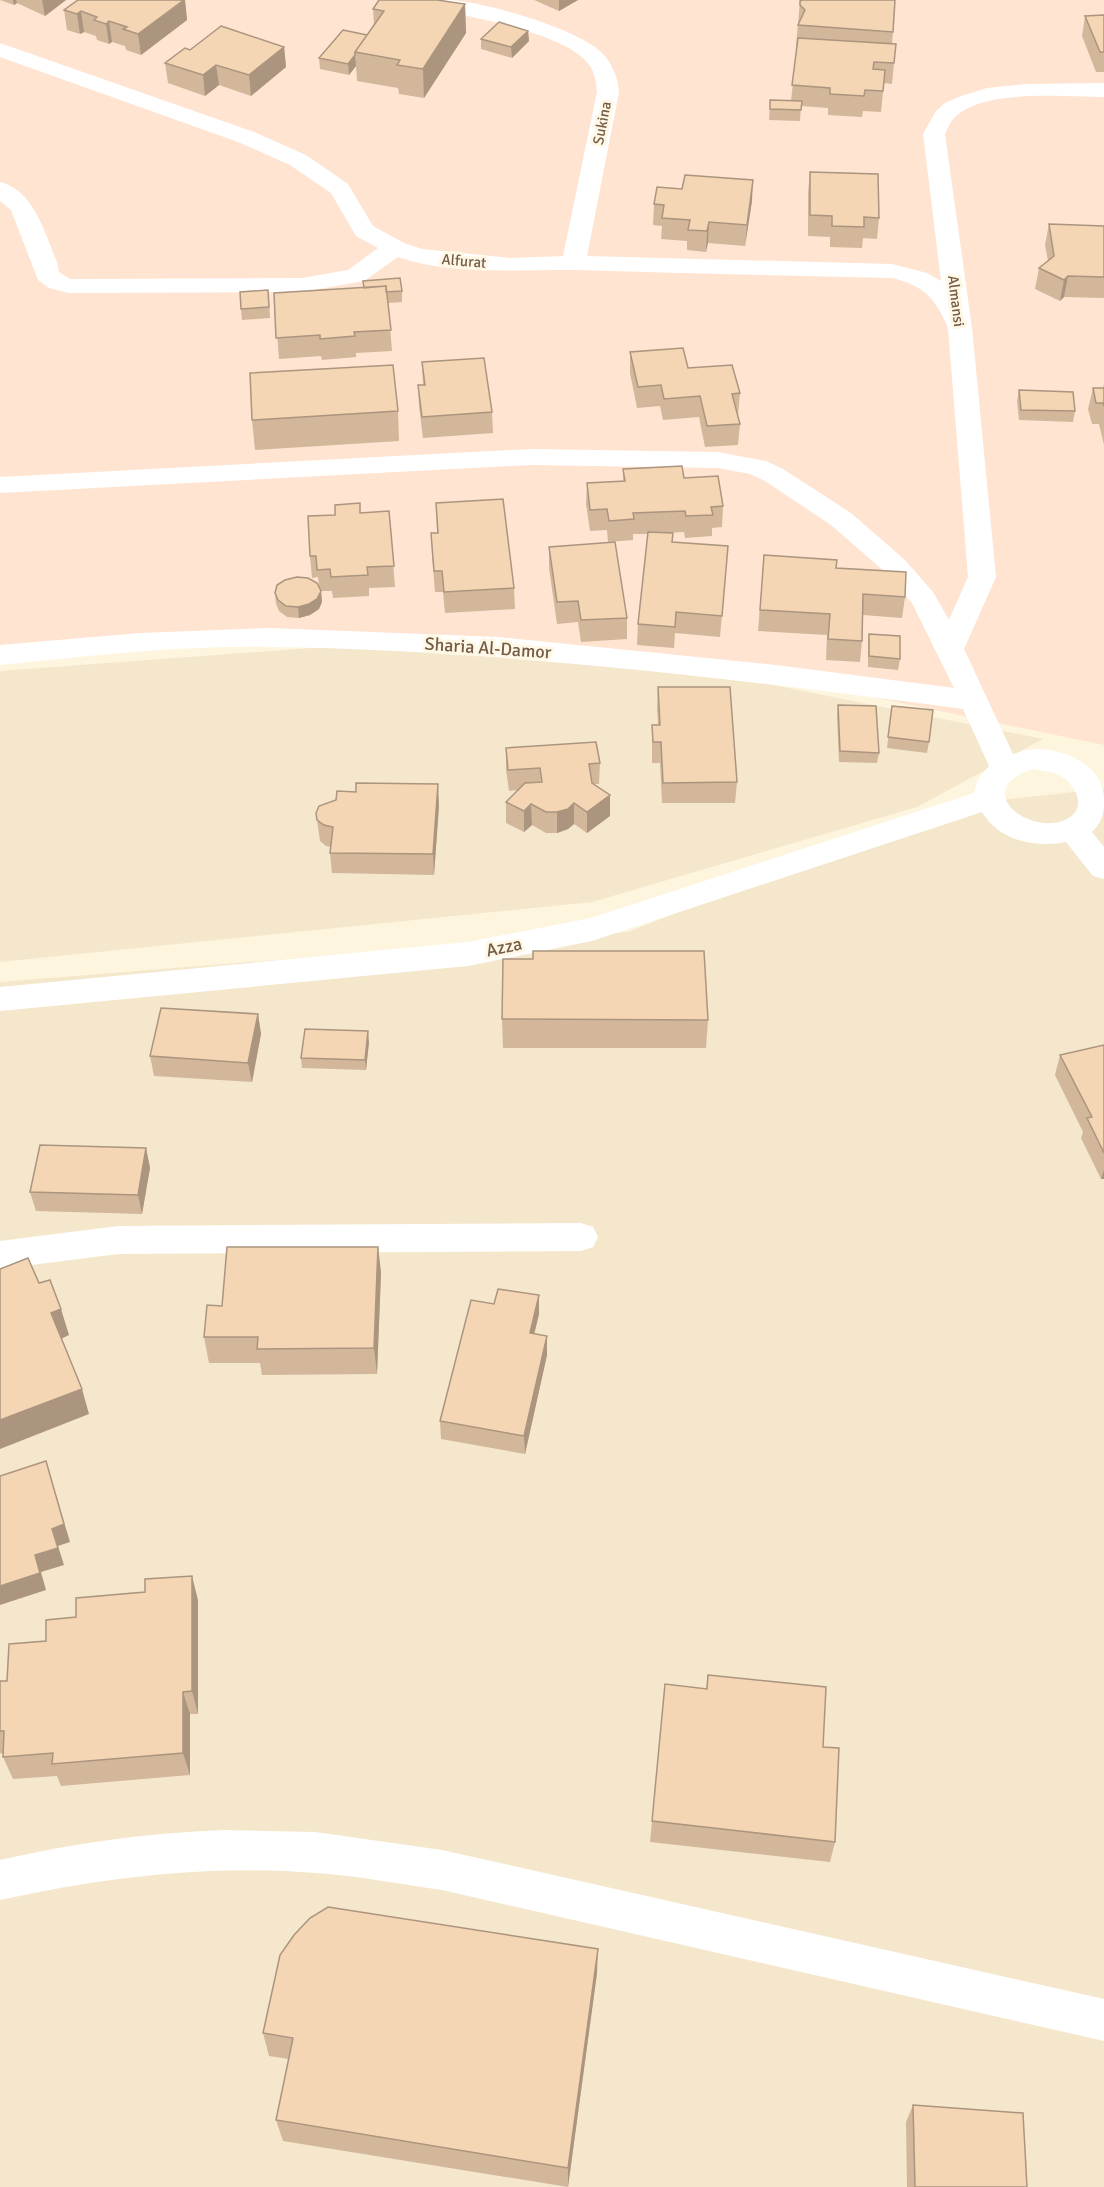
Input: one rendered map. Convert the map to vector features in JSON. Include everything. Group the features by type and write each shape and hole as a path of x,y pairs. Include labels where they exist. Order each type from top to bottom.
{"street":[{"name":"Sukina","path":"425,0 552,32 584,48 603,69 608,92 574,263"},
{"name":"Alfurat","path":"0,50 246,137 298,160 340,189 364,231 396,248 418,256 474,263 542,265 574,263 892,271 915,276 941,291 950,303 960,328"},
{"name":"Almansi","path":"950,649 982,577 960,328 934,134 941,119 951,109 972,99 1004,93 1104,90"},
{"path":"0,189 21,207 45,262 47,275 57,283 69,286 302,285 355,276 379,257 396,248"},
{"path":"0,485 531,457 644,457 738,462 774,475 841,519 895,566 923,598 950,649 1004,767"},
{"name":"Sharia Al-Damor","path":"0,655 140,642 270,637 486,646 776,675 974,701"},
{"path":"1034,759 1051,761 1068,766 1095,781 1093,811 1085,822 1073,830 1057,834 1039,834 1022,830 1006,822 995,812 989,799 989,787 994,776 1004,767 1018,761 1034,759"},
{"name":"Azza","path":"0,999 479,952 592,929 989,799"},
{"path":"1073,830 1104,868"},
{"path":"0,1255 118,1240 581,1237"},
{"path":"0,1880 107,1859 192,1851 276,1851 359,1857 442,1870 1104,2020"}],"shaded area":[{"path":"0,0 1104,0 1104,745 661,653 323,632 0,662"},
{"path":"325,647 683,667 1043,739 917,807 592,902 0,962 0,671"},
{"path":"1104,789 1104,2187 0,2187 0,982 628,932 952,805"}],"building":[{"path":"78,0 184,0 138,34 123,29 127,27 109,21 106,24 94,20 97,17 81,11 77,14 64,10"},
{"path":"379,0 437,0 465,4 423,69 397,65 400,60 355,52 384,11 373,9"},
{"path":"802,0 895,0 893,32 798,25 805,10 800,5"},
{"path":"1104,15 1104,52 1100,52 1085,16"},
{"path":"499,22 528,31 511,47 481,39"},
{"path":"221,26 284,47 249,75 216,65 203,75 165,63 185,48 190,50"},
{"path":"343,30 367,35 348,64 319,58"},
{"path":"798,38 896,44 894,63 874,62 873,69 885,70 883,91 865,90 864,96 830,94 830,88 792,85"},
{"path":"770,100 802,101 801,110 770,109"},
{"path":"810,172 878,174 879,218 864,217 864,227 832,226 832,216 810,215"},
{"path":"685,175 753,180 747,225 709,222 707,231 688,230 690,220 662,218 664,205 654,204 657,187 682,189"},
{"path":"1049,224 1104,226 1104,277 1068,276 1064,280 1039,268 1054,256"},
{"path":"400,278 402,291 386,292 386,286 364,288 363,281"},
{"path":"386,286 391,330 354,332 355,336 320,339 320,335 276,338 274,293"},
{"path":"268,290 269,307 241,309 240,292"},
{"path":"683,348 688,368 732,365 740,393 732,394 740,424 707,426 700,396 664,399 661,385 638,387 630,352"},
{"path":"484,358 492,412 422,417 418,385 425,385 422,362"},
{"path":"393,365 398,411 252,420 250,373"},
{"path":"1093,388 1104,388 1104,406 1103,403 1096,403"},
{"path":"1019,390 1073,392 1075,411 1021,410"},
{"path":"682,466 684,478 718,476 723,506 711,507 713,515 686,516 685,511 633,513 634,519 609,521 607,509 590,510 587,483 625,481 623,469"},
{"path":"503,499 514,588 444,592 442,571 434,571 431,533 438,533 436,503"},
{"path":"360,503 360,513 389,511 394,566 367,567 368,575 331,577 330,569 317,570 316,556 310,556 308,516 335,515 335,505"},
{"path":"648,532 673,533 672,542 728,546 722,616 676,612 675,627 638,624"},
{"path":"615,542 627,618 581,620 578,601 557,602 549,547"},
{"path":"764,555 837,560 836,568 906,572 905,597 863,594 862,641 828,639 830,614 760,610"},
{"path":"297,577 308,578 317,583 321,591 317,599 309,604 298,607 286,606 278,600 275,593 277,585"},
{"path":"869,634 900,636 900,659 869,656"},
{"path":"658,687 730,687 737,782 663,783 661,742 653,742 652,725 660,725"},
{"path":"838,705 876,706 879,753 840,751"},
{"path":"892,706 933,710 929,742 888,737"},
{"path":"596,742 600,763 589,764 592,783 610,795 587,812 574,803 568,809 546,812 531,804 524,811 506,802 525,783 542,782 540,768 508,770 506,748"},
{"path":"356,783 438,784 433,854 330,853 333,827 317,820 316,813 319,806 336,800 337,791 356,792"},
{"path":"533,951 704,951 708,1020 502,1019 503,959 533,959"},
{"path":"161,1008 258,1014 248,1063 150,1056"},
{"path":"305,1029 368,1031 365,1060 301,1058"},
{"path":"1104,1045 1104,1153 1087,1118 1092,1117 1060,1055"},
{"path":"40,1145 146,1148 138,1195 30,1192"},
{"path":"227,1247 378,1247 374,1348 257,1349 258,1337 204,1337 207,1305 222,1306"},
{"path":"28,1258 39,1283 50,1280 61,1309 51,1313 82,1389 0,1420 0,1269"},
{"path":"498,1289 539,1295 530,1333 547,1336 524,1436 440,1421 471,1300 494,1304"},
{"path":"46,1461 64,1524 52,1529 58,1548 35,1555 40,1573 0,1586 0,1476"},
{"path":"192,1576 192,1691 183,1692 183,1753 52,1764 53,1753 3,1757 4,1731 0,1731 0,1681 7,1681 9,1644 46,1641 46,1620 76,1617 76,1598 145,1592 145,1579"},
{"path":"708,1675 826,1687 823,1747 839,1748 835,1842 652,1821 665,1684 707,1689"},
{"path":"328,1907 598,1949 568,2168 276,2120 293,2038 263,2033 280,1955 310,1918"},
{"path":"913,2105 1023,2113 1027,2187 915,2187"}]}
